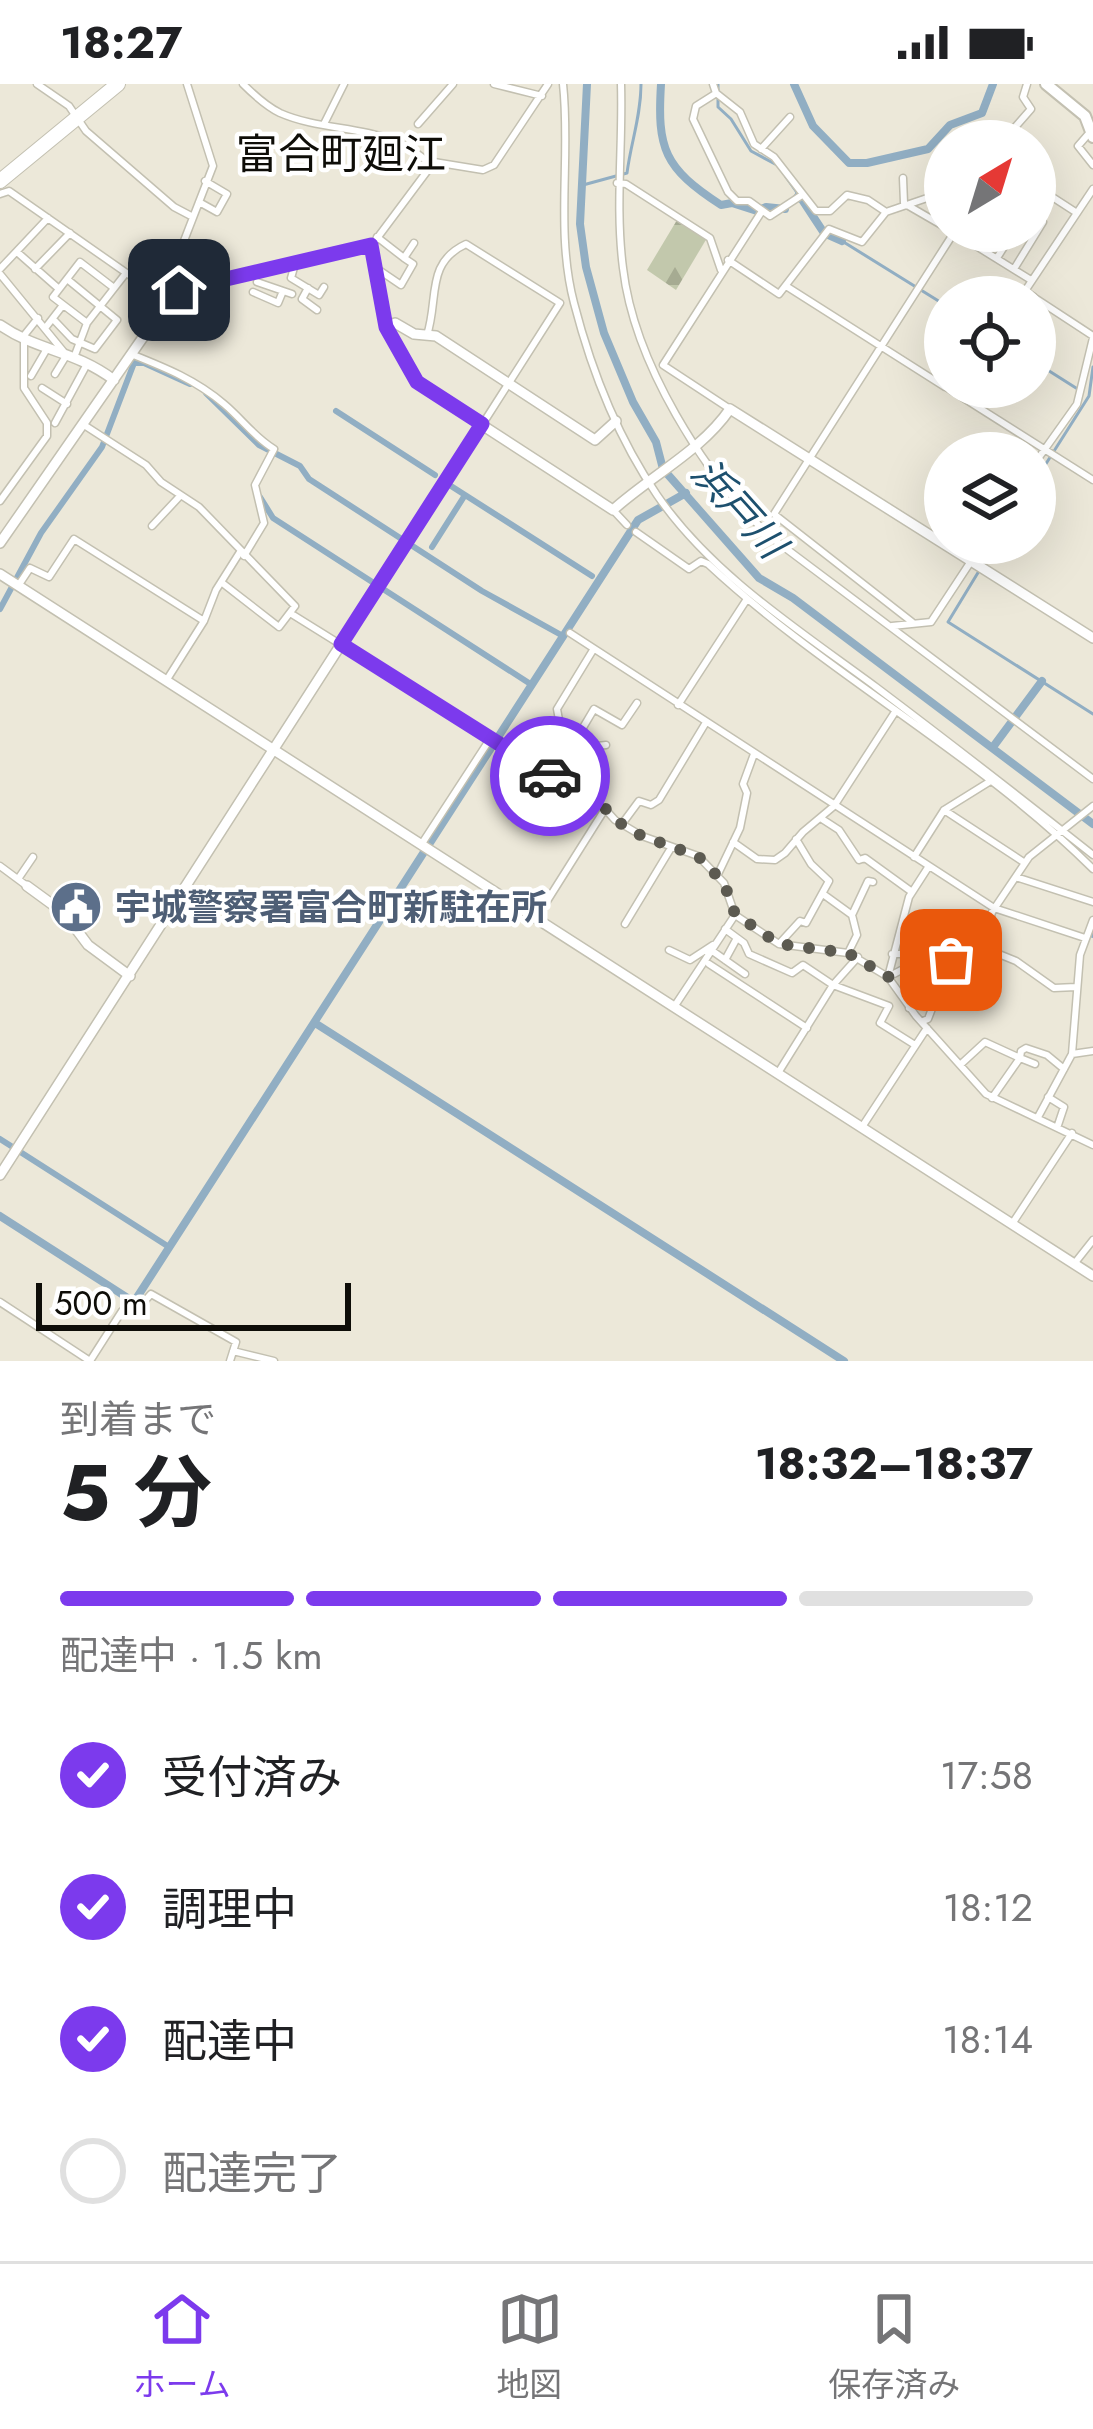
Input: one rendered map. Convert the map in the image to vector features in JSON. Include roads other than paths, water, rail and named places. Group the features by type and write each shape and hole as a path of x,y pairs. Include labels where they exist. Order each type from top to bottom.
{"highway":[{"path":"0,177 107,84"},
{"path":"75,114 118,84"}],"main road":[{"path":"1046,84 1085,116 1092,131"}],"street":[{"path":"37,84 174,207 193,218"},
{"path":"184,290 175,265 213,166 187,84"},
{"path":"243,84 278,112 395,139 416,149 430,165"},
{"path":"324,124 344,84"},
{"path":"418,124 453,84"},
{"path":"494,84 542,96"},
{"path":"0,543 170,300 184,290 256,278 374,241 430,165 441,161 490,169 548,84"},
{"path":"563,84 564,234 573,298 616,422 656,494 744,587 1060,833 1093,868"},
{"path":"621,84 617,183 623,274 652,362 694,447 750,518 1093,779"},
{"path":"1021,120 1030,109 1022,91 1028,84"},
{"path":"802,195 775,214 761,212 749,201 737,201 728,192 694,127 696,106 714,88 740,112 754,145 774,158 816,211 824,212 848,195 868,200 886,212"},
{"path":"761,149 790,117"},
{"path":"1092,131 1078,146 1093,165"},
{"path":"903,178 904,203"},
{"path":"200,202 217,212 227,194 206,181"},
{"path":"617,183 626,184 710,238 721,270"},
{"path":"1035,276 1093,189"},
{"path":"0,194 9,191 170,300"},
{"path":"728,260 779,294 829,229 862,242 886,212 924,198"},
{"path":"1056,200 1077,214"},
{"path":"904,203 924,214"},
{"path":"761,212 663,365 924,532"},
{"path":"48,218 0,271 69,353"},
{"path":"35,268 70,233"},
{"path":"32,235 39,242"},
{"path":"374,241 413,264 401,285 376,268"},
{"path":"374,241 386,327 417,382 614,510 626,525"},
{"path":"404,258 414,243"},
{"path":"0,1175 560,303 466,244 451,251 434,276 428,335"},
{"path":"16,252 59,289"},
{"path":"912,622 774,514 939,252"},
{"path":"986,252 1025,276"},
{"path":"997,259 1001,252"},
{"path":"1014,269 1024,252"},
{"path":"87,323 53,297 59,289 80,262 114,288"},
{"path":"295,264 291,278 319,295 324,287"},
{"path":"56,374 126,273"},
{"path":"249,301 256,278"},
{"path":"253,292 277,304 287,293 256,278"},
{"path":"53,320 95,349 117,320 67,279"},
{"path":"786,286 924,374"},
{"path":"308,288 302,299 317,310"},
{"path":"46,328 63,305"},
{"path":"1056,312 1093,337 1080,396 1056,435"},
{"path":"0,500 47,436 46,423 24,388 23,339 38,317"},
{"path":"386,327 395,323 414,334 436,336 595,440 616,422"},
{"path":"0,325 23,339 88,361 113,380"},
{"path":"31,376 48,347"},
{"path":"131,354 195,381 273,453 255,485 265,523 220,582 204,621 166,681"},
{"path":"56,423 88,361"},
{"path":"42,388 67,404"},
{"path":"980,408 1019,432"},
{"path":"614,510 649,478 712,436 730,409"},
{"path":"83,424 199,507 295,606 279,627 220,582"},
{"path":"1056,455 1093,480"},
{"path":"152,526 180,496"},
{"path":"636,532 689,569 701,561 708,564 895,712 1093,854"},
{"path":"15,584 30,568 49,577 74,539 204,621"},
{"path":"889,627 931,622 977,564 1093,638"},
{"path":"0,574 1093,1276"},
{"path":"678,705 747,599"},
{"path":"290,613 605,808 622,824 698,856 718,874 735,914 779,944 858,957 888,977 909,1008 992,1098 1093,1145"},
{"path":"570,633 994,908 1085,938"},
{"path":"572,790 558,702 593,649"},
{"path":"566,753 594,709 622,725 637,703"},
{"path":"733,842 757,860 775,860 834,806 895,712"},
{"path":"622,824 639,801 651,805 658,800 706,723"},
{"path":"578,736 605,745"},
{"path":"425,847 494,741"},
{"path":"718,874 740,828 746,793 743,784 754,754"},
{"path":"914,857 944,810 989,782"},
{"path":"956,955 979,966 994,908 1025,863 1093,806"},
{"path":"536,918 605,808"},
{"path":"944,810 1025,863"},
{"path":"822,819 839,830 850,853 859,860 865,858 913,892"},
{"path":"779,944 800,921 806,922 829,881 811,864 796,839"},
{"path":"625,924 671,848"},
{"path":"22,883 33,857"},
{"path":"0,866 64,913 88,945 130,976"},
{"path":"888,977 913,892 929,866"},
{"path":"1016,877 1093,902"},
{"path":"848,953 857,935 852,915 868,881 873,882"},
{"path":"823,894 852,915"},
{"path":"674,1007 735,914"},
{"path":"1038,1117 1072,1054 1077,987 1085,938 1093,920"},
{"path":"725,929 749,954 792,973 803,964 833,985 889,1006 880,1023 915,1046"},
{"path":"725,960 737,938"},
{"path":"669,950 690,960 714,946"},
{"path":"714,946 745,974"},
{"path":"984,948 1016,961 1054,988 1077,987"},
{"path":"892,954 923,949 951,960 956,955"},
{"path":"888,977 911,965 911,954"},
{"path":"862,1127 915,1046 956,955"},
{"path":"778,1073 833,985 858,957"},
{"path":"709,964 808,1028"},
{"path":"909,1008 931,978 944,977"},
{"path":"960,1065 985,1042 1035,1064"},
{"path":"992,1098 1026,1048 1047,1055 1064,1069"},
{"path":"1072,1054 1093,1051"},
{"path":"1048,1097 1064,1107 1058,1126"},
{"path":"1012,1224 1072,1133"},
{"path":"1074,1264 1093,1240"},
{"path":"0,1302 90,1361 122,1311 135,1312 151,1294 236,1342 230,1361"},
{"path":"233,1351 274,1361"}],"waterway":[{"name":"浜戸川","path":"587,84 580,224 586,267 604,333 656,442 663,469 759,578 793,598 1093,824"},
{"path":"583,185 627,173 641,84"},
{"path":"661,84 663,141 687,180 721,205 732,203 757,211 785,209"},
{"path":"718,84 718,107 751,151 777,165"},
{"path":"794,84 813,126 849,163 928,149 950,125 982,113 993,84"},
{"path":"786,177 798,194"},
{"path":"796,199 799,195 824,233 842,241"},
{"path":"842,241 924,292"},
{"path":"0,609 41,533 102,447 134,363 190,384"},
{"path":"1056,448 1089,396 1093,367"},
{"path":"1056,375 1076,388"},
{"path":"206,393 259,445 300,466 309,479 482,591 563,636"},
{"path":"336,411 435,475"},
{"path":"451,486 592,576"},
{"path":"0,1216 134,1302 638,520 686,493"},
{"path":"432,547 465,495"},
{"path":"260,497 273,518 532,685"},
{"path":"983,564 948,622 1093,714"},
{"path":"993,747 1042,681"},
{"path":"315,1023 844,1361"},
{"path":"0,1139 169,1247"}],"place":[{"name":"宇城警察署富合町新駐在所","path":"76,907"}],"district":[{"name":"富合町廻江","path":"341,154"}]}
